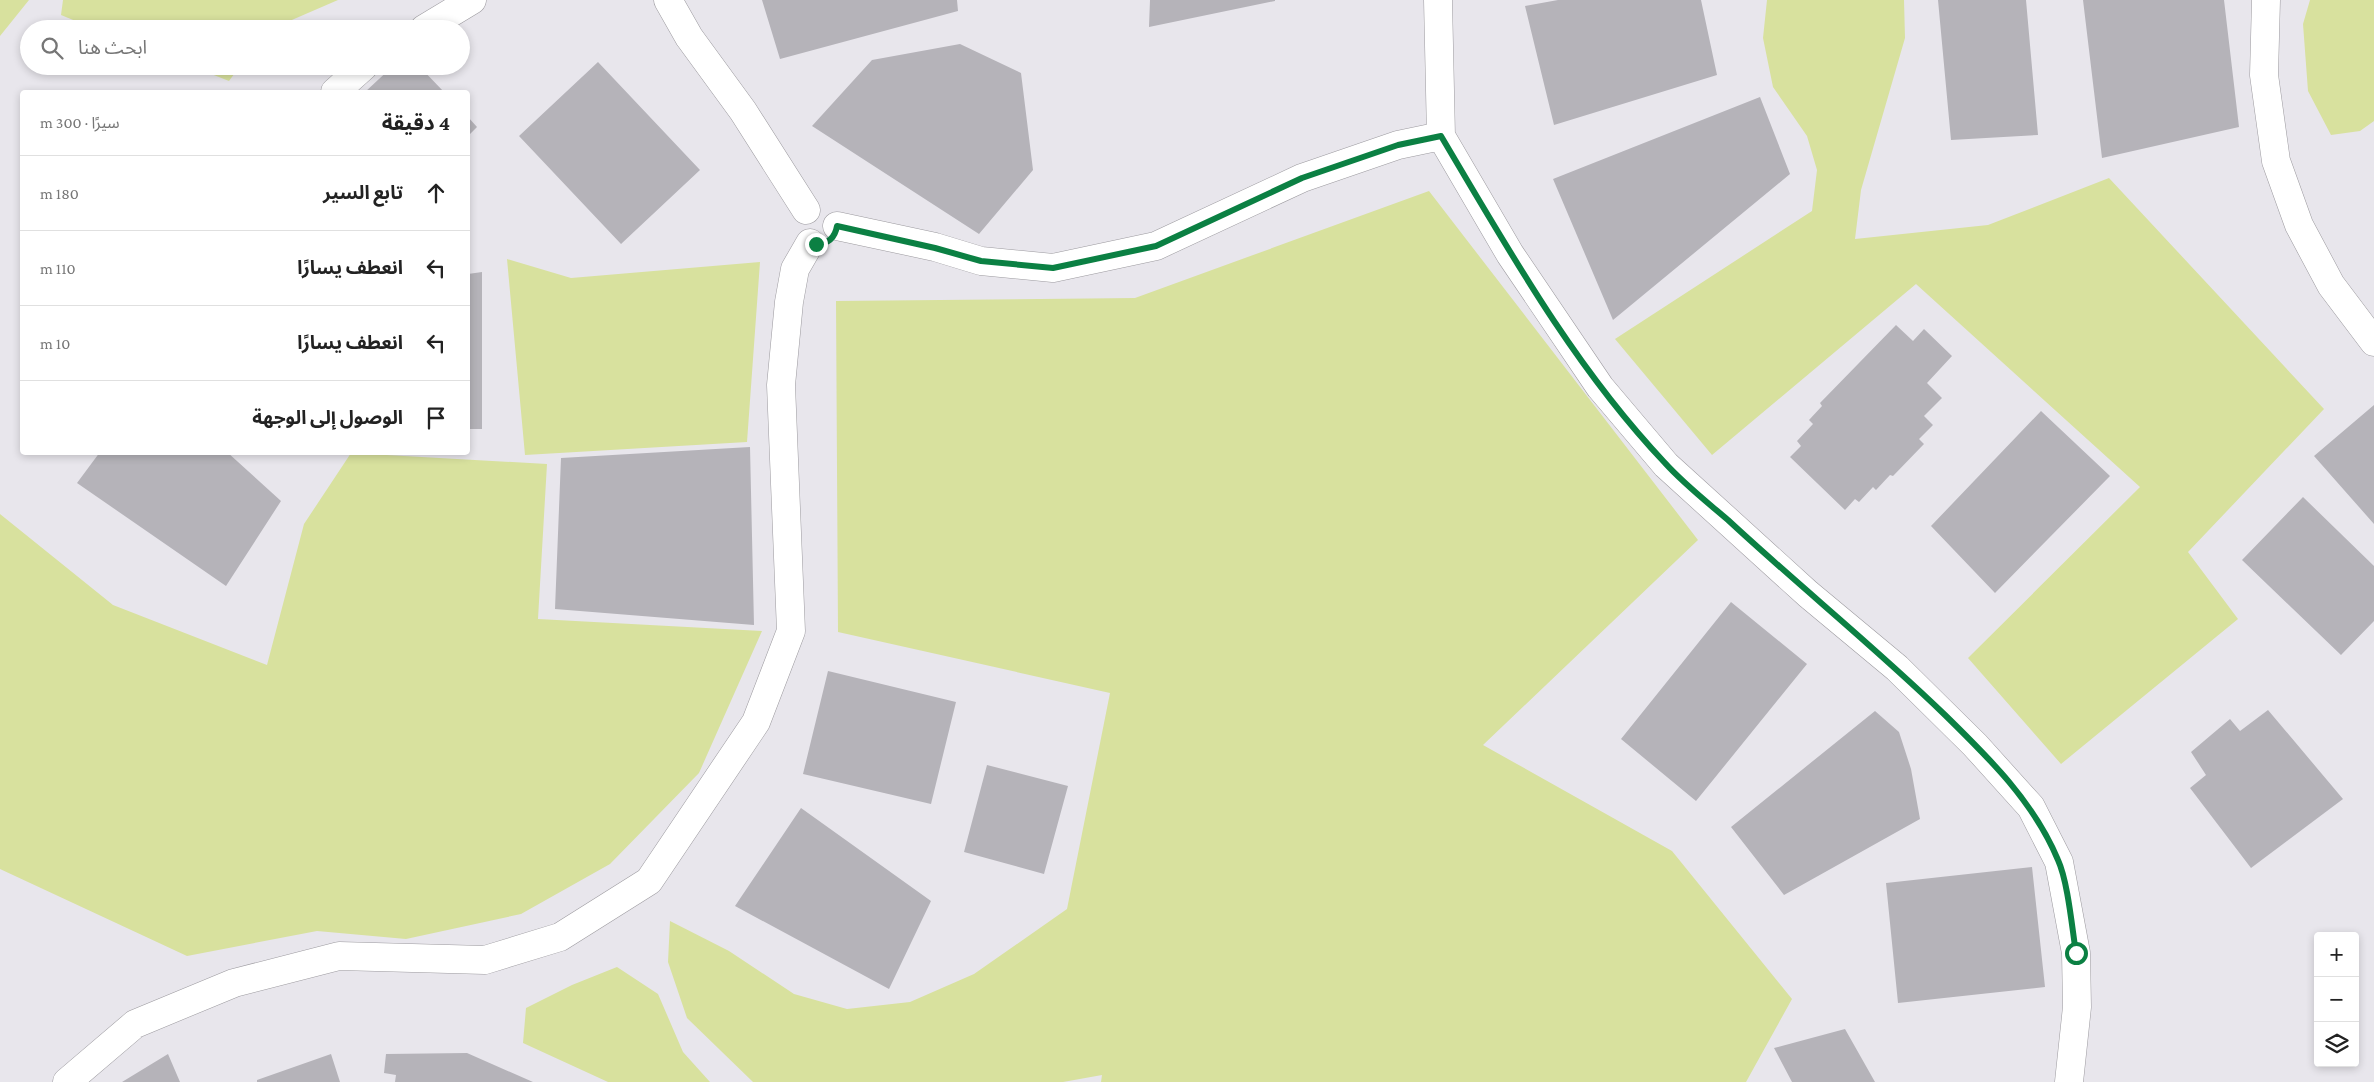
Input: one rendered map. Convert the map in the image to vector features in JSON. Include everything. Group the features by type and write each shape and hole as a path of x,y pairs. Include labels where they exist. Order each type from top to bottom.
{"street":[{"path":"439,20 472,0"},
{"path":"668,0 690,37 743,111 806,210"},
{"path":"1438,0 1441,136 1510,254 1600,387 1666,465 1808,594 1897,668 1976,745 2031,807 2059,862 2076,953 2077,1007 2069,1082"},
{"path":"2266,0 2264,75 2276,161 2300,225 2331,284 2374,342"},
{"path":"338,90 354,75"},
{"path":"837,226 935,248 981,261 1053,268 1156,246 1302,178 1398,145 1441,136"},
{"path":"818,206 830,210 834,214 837,226 836,232 828,242 822,244 810,243 801,234 799,228 802,215 806,210 818,206"},
{"path":"66,1082 135,1024 234,982 339,956 485,960 560,937 649,881 756,722 791,631 781,385 789,302 795,269 810,243"}],"green space":[{"path":"0,0 29,0 0,36"},
{"path":"63,0 338,0 292,20 73,20 61,15"},
{"path":"1767,0 1904,0 1905,38 1861,190 1855,239 1988,225 2109,178 2324,409 2188,552 2238,619 2061,764 1968,658 2140,487 1916,284 1712,455 1615,339 1812,211 1817,170 1807,136 1773,87 1763,38"},
{"path":"2310,0 2374,0 2374,121 2360,131 2331,135 2308,91 2303,24"},
{"path":"214,75 233,75 229,81"},
{"path":"1429,191 1698,540 1483,745 1672,851 1792,999 1746,1082 1101,1082 1102,1075 1063,1082 753,1082 687,1018 668,962 670,921 729,951 794,994 847,1009 910,1002 974,974 1067,909 1110,693 838,632 836,301 1135,298"},
{"path":"507,259 571,278 760,262 747,442 525,455"},
{"path":"350,455 387,455 547,464 538,619 762,631 699,773 610,864 521,914 406,939 317,931 187,956 0,869 0,514 113,605 267,665 304,524"},
{"path":"617,967 658,994 683,1052 710,1082 608,1082 523,1043 526,1008 572,985"}],"building":[{"path":"762,0 957,0 958,11 780,59"},
{"path":"1150,0 1275,0 1275,1 1149,27"},
{"path":"1558,0 1701,0 1717,75 1554,125 1525,6"},
{"path":"1938,0 2026,0 2038,135 1951,140"},
{"path":"2083,0 2224,0 2239,127 2102,158"},
{"path":"960,44 1021,73 1033,170 979,234 812,126 872,60"},
{"path":"598,62 700,170 621,244 519,136"},
{"path":"383,75 428,75 442,90 367,90"},
{"path":"1760,97 1790,174 1613,320 1553,179"},
{"path":"470,119 477,127 470,134"},
{"path":"482,272 482,429 470,429 470,274"},
{"path":"1896,325 1913,341 1924,329 1952,356 1927,383 1942,398 1924,416 1933,425 1919,439 1924,444 1893,476 1890,475 1876,490 1873,487 1859,502 1855,499 1845,510 1790,457 1801,446 1797,441 1813,424 1809,420 1822,406 1820,403"},
{"path":"2374,405 2374,524 2314,456"},
{"path":"2041,411 2110,476 1995,593 1931,526"},
{"path":"750,447 754,625 555,609 561,458"},
{"path":"98,455 230,455 281,501 226,586 77,483"},
{"path":"2303,497 2374,566 2374,621 2341,655 2242,560"},
{"path":"1731,602 1807,664 1696,801 1621,739"},
{"path":"828,671 956,702 931,804 803,774"},
{"path":"2268,710 2343,799 2251,868 2190,788 2206,775 2191,752 2230,719 2240,731"},
{"path":"1875,711 1899,732 1911,769 1920,819 1784,895 1731,827"},
{"path":"987,765 1068,786 1044,874 964,852"},
{"path":"801,808 931,901 889,989 735,906"},
{"path":"2032,867 2045,987 1898,1003 1886,883"},
{"path":"1845,1029 1875,1082 1792,1082 1774,1048"},
{"path":"467,1053 533,1082 395,1082 396,1075 384,1073 386,1054"},
{"path":"168,1054 180,1082 122,1082"},
{"path":"331,1054 340,1082 257,1082 257,1080"}],"route":[{"path":"816,244 828,242 836,232 837,226 935,248 981,261 1053,268 1156,246 1302,178 1398,145 1441,136 1510,254 1600,387 1629,423 1666,465 1808,594 1897,668 1976,745 2031,807 2059,862 2076,953"}]}
